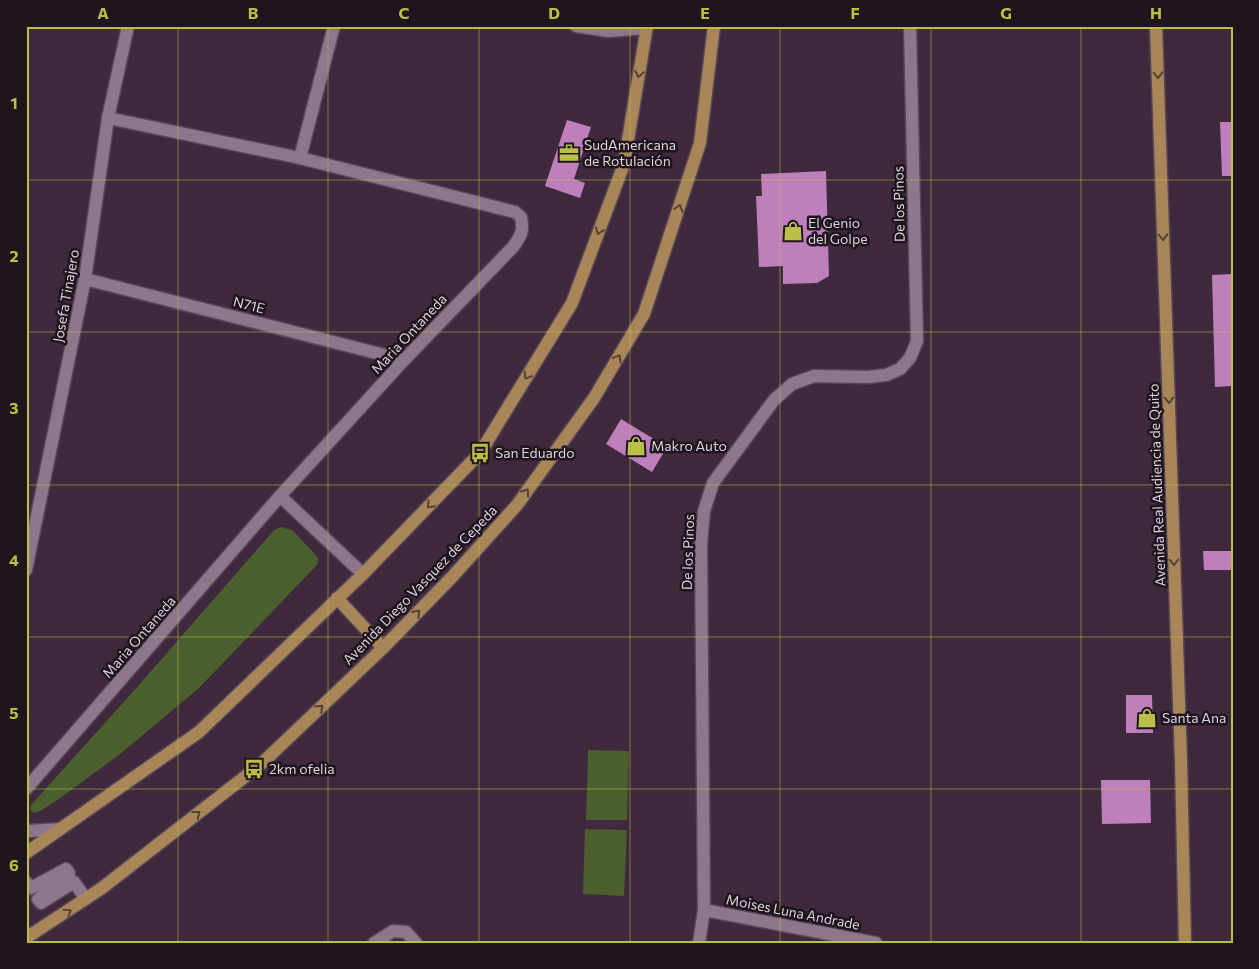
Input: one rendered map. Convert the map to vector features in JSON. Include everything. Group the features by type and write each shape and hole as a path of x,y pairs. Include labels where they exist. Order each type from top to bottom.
{"main road":[{"name":"Avenida Diego Vasquez de Cepeda","path":"26,938 102,888 260,765 383,648 452,577 516,505 594,398 644,314 700,143 714,26"},
{"name":"Avenida Real Audiencia de Quito","path":"1156,26 1181,761 1185,943"},
{"path":"26,853 199,732 362,574 480,453 572,303 624,164 647,27"},
{"path":"337,598 383,648"}],"street":[{"name":"Josefa Tinajero","path":"26,570 86,279 108,118 128,26"},
{"path":"300,158 334,26"},
{"path":"576,26 609,30 647,27"},
{"name":"De los Pinos","path":"699,943 704,910 702,554 704,511 713,483 774,400 792,384 814,376 868,377 886,375 900,369 910,358 917,341 910,26"},
{"name":"Maria Ontaneda","path":"26,789 280,496 404,360 513,247 521,236 523,227 521,217 515,212 300,158 108,118"},
{"name":"N71E","path":"86,279 404,360"},
{"path":"280,496 362,574"},
{"path":"26,830 59,829"},
{"path":"26,882 31,888 66,869 69,874 38,898 41,903 74,882 86,899"},
{"name":"Moises Luna Andrade","path":"704,910 876,943"},
{"path":"374,943 393,931 406,932 416,943"}],"green space":[{"path":"281,527 292,530 314,553 318,558 316,566 199,688 119,755 56,801 40,811 32,812 30,809 31,805 274,530"},
{"path":"588,750 629,751 627,820 586,820"},
{"path":"585,829 627,830 624,896 583,894"}],"building":[{"name":"SudAmericana de Rotulación","path":"567,120 591,127 574,179 585,183 580,198 545,186"},
{"path":"1220,122 1233,122 1233,176 1222,176"},
{"name":"El Genio del Golpe","path":"826,171 829,276 817,283 783,284 783,266 759,267 756,196 762,196 761,174"},
{"path":"1233,274 1233,386 1215,387 1212,275"},
{"name":"Makro Auto","path":"621,419 667,447 652,472 606,444"},
{"path":"1203,551 1233,551 1233,570 1204,570"},
{"path":"1126,695 1152,695 1153,733 1126,733"},
{"path":"1101,780 1150,780 1151,823 1102,824"}],"place":[{"name":"SudAmericana de Rotulación","path":"569,153"},
{"name":"El Genio del Golpe","path":"793,231"},
{"name":"Makro Auto","path":"636,446"},
{"name":"San Eduardo","path":"480,453"},
{"name":"Santa Ana","path":"1147,718"},
{"name":"2km ofelia","path":"254,769"}]}
